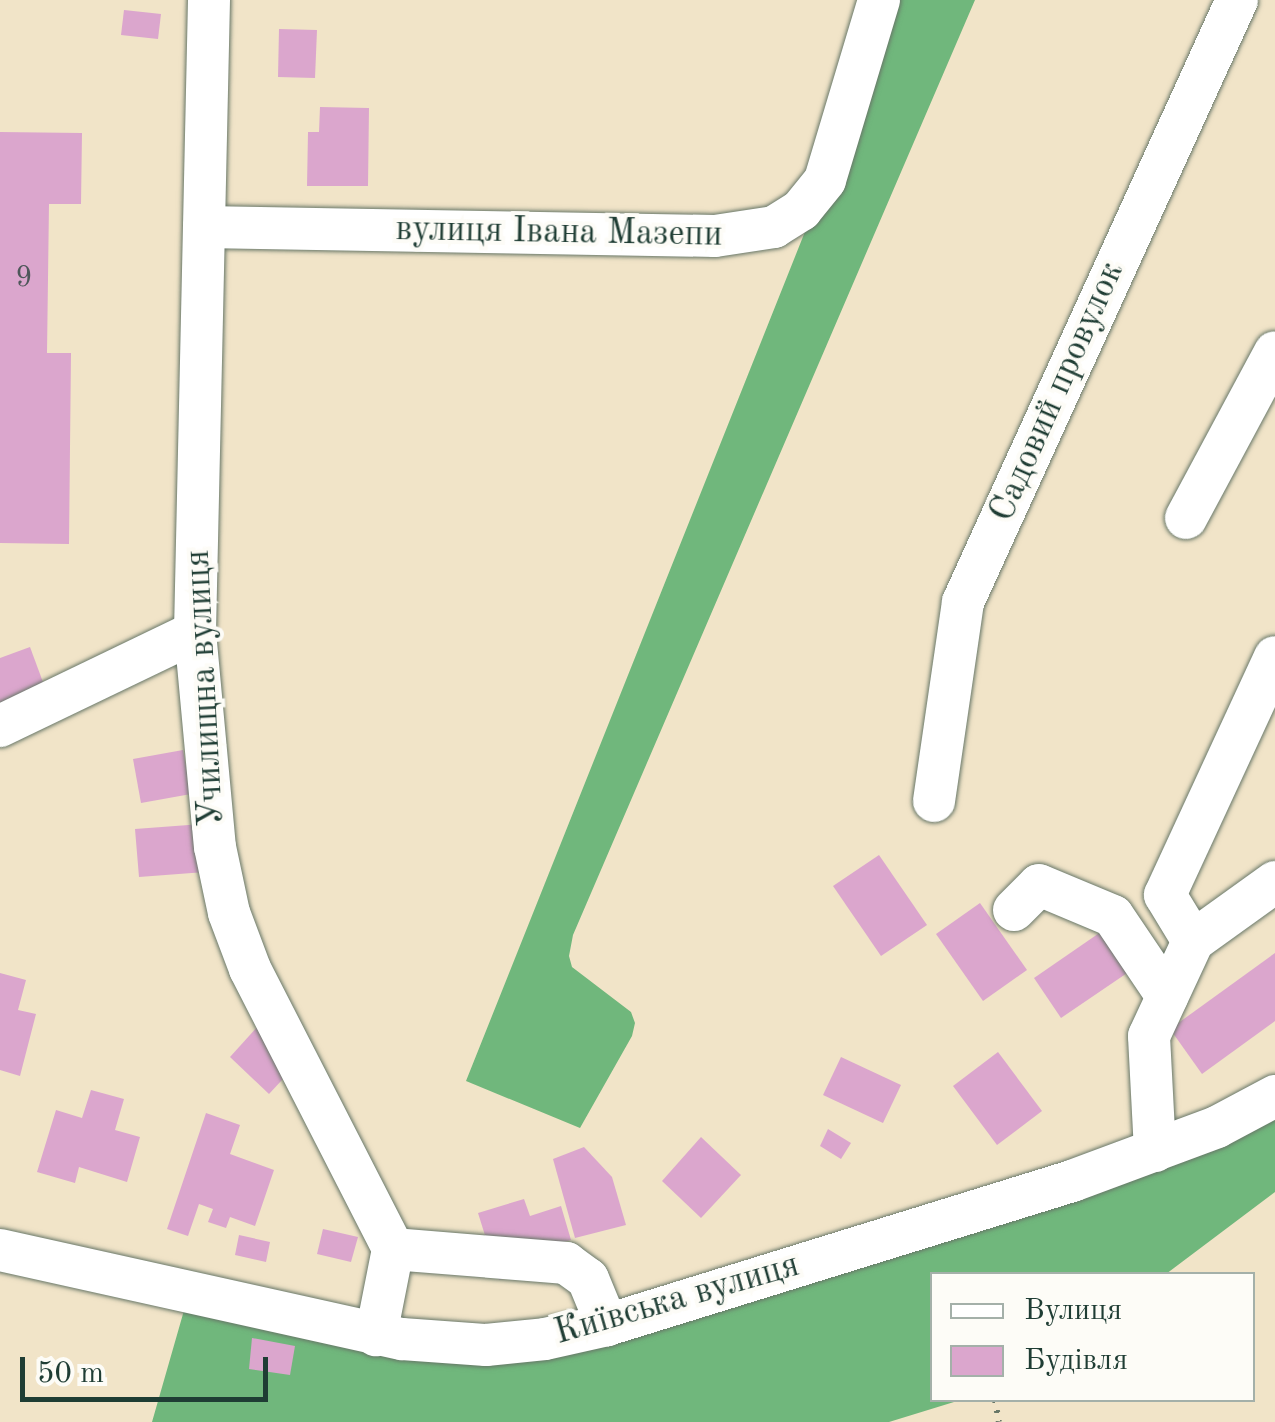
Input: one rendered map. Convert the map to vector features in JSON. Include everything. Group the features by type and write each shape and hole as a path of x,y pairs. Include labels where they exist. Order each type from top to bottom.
{"street":[{"name":"Училищна вулиця","path":"209,0 195,632 215,848 229,913 250,969 393,1250"},
{"name":"вулиця Івана Мазепи","path":"204,228 715,236 774,227 801,210 825,180 878,0"},
{"name":"Садовий провулок","path":"934,801 963,602 1237,0"},
{"path":"1186,518 1275,352"},
{"path":"0,726 195,632"},
{"path":"1192,942 1165,896 1275,657"},
{"path":"1156,1152 1149,1036 1192,942 1275,882"},
{"path":"1014,910 1039,885 1113,916 1168,996"},
{"name":"Київська вулиця","path":"0,1250 376,1335 428,1343 546,1339 607,1325 1156,1152 1218,1127 1275,1096"},
{"path":"376,1335 393,1250 566,1263 588,1279 607,1325"}],"green space":[{"path":"879,0 975,0 573,935 569,956 572,967 631,1012 635,1023 632,1036 580,1128 466,1081 838,149"},
{"path":"1275,1096 1275,1192 1169,1272 930,1272 930,1402 954,1402 889,1422 152,1422 189,1293 486,1345"}],"building":[{"path":"124,10 161,14 158,39 121,35"},
{"path":"279,29 317,30 315,78 278,77"},
{"path":"320,107 369,108 368,186 307,186 308,132 319,132"},
{"path":"0,132 82,133 81,204 49,204 47,353 71,353 69,544 0,543"},
{"path":"30,647 47,693 0,711 0,658"},
{"path":"183,750 191,794 141,803 133,759"},
{"path":"202,824 205,872 139,877 135,829"},
{"path":"879,855 927,925 881,956 833,886"},
{"path":"980,903 1027,970 983,1001 936,934"},
{"path":"1108,927 1136,967 1061,1018 1034,978"},
{"path":"1275,953 1275,1021 1202,1074 1170,1029"},
{"path":"0,973 26,980 18,1010 36,1014 20,1076 0,1070"},
{"path":"267,1016 295,1066 269,1094 230,1057"},
{"path":"998,1052 1042,1111 997,1145 953,1086"},
{"path":"841,1057 901,1085 883,1123 823,1095"},
{"path":"91,1090 124,1099 115,1130 140,1137 127,1182 79,1167 75,1183 37,1172 56,1110 82,1118"},
{"path":"206,1113 240,1125 230,1154 274,1170 255,1226 230,1217 226,1228 208,1222 213,1209 199,1204 188,1236 167,1229"},
{"path":"828,1129 851,1143 841,1159 820,1146"},
{"path":"701,1137 741,1175 701,1218 662,1181"},
{"path":"584,1147 612,1177 626,1225 575,1238 553,1159"},
{"path":"524,1199 530,1216 561,1206 571,1240 543,1248 548,1265 499,1280 478,1213"},
{"path":"323,1229 358,1237 351,1262 317,1254"},
{"path":"239,1235 270,1242 266,1262 235,1255"},
{"path":"252,1338 295,1346 290,1375 249,1369"}]}
